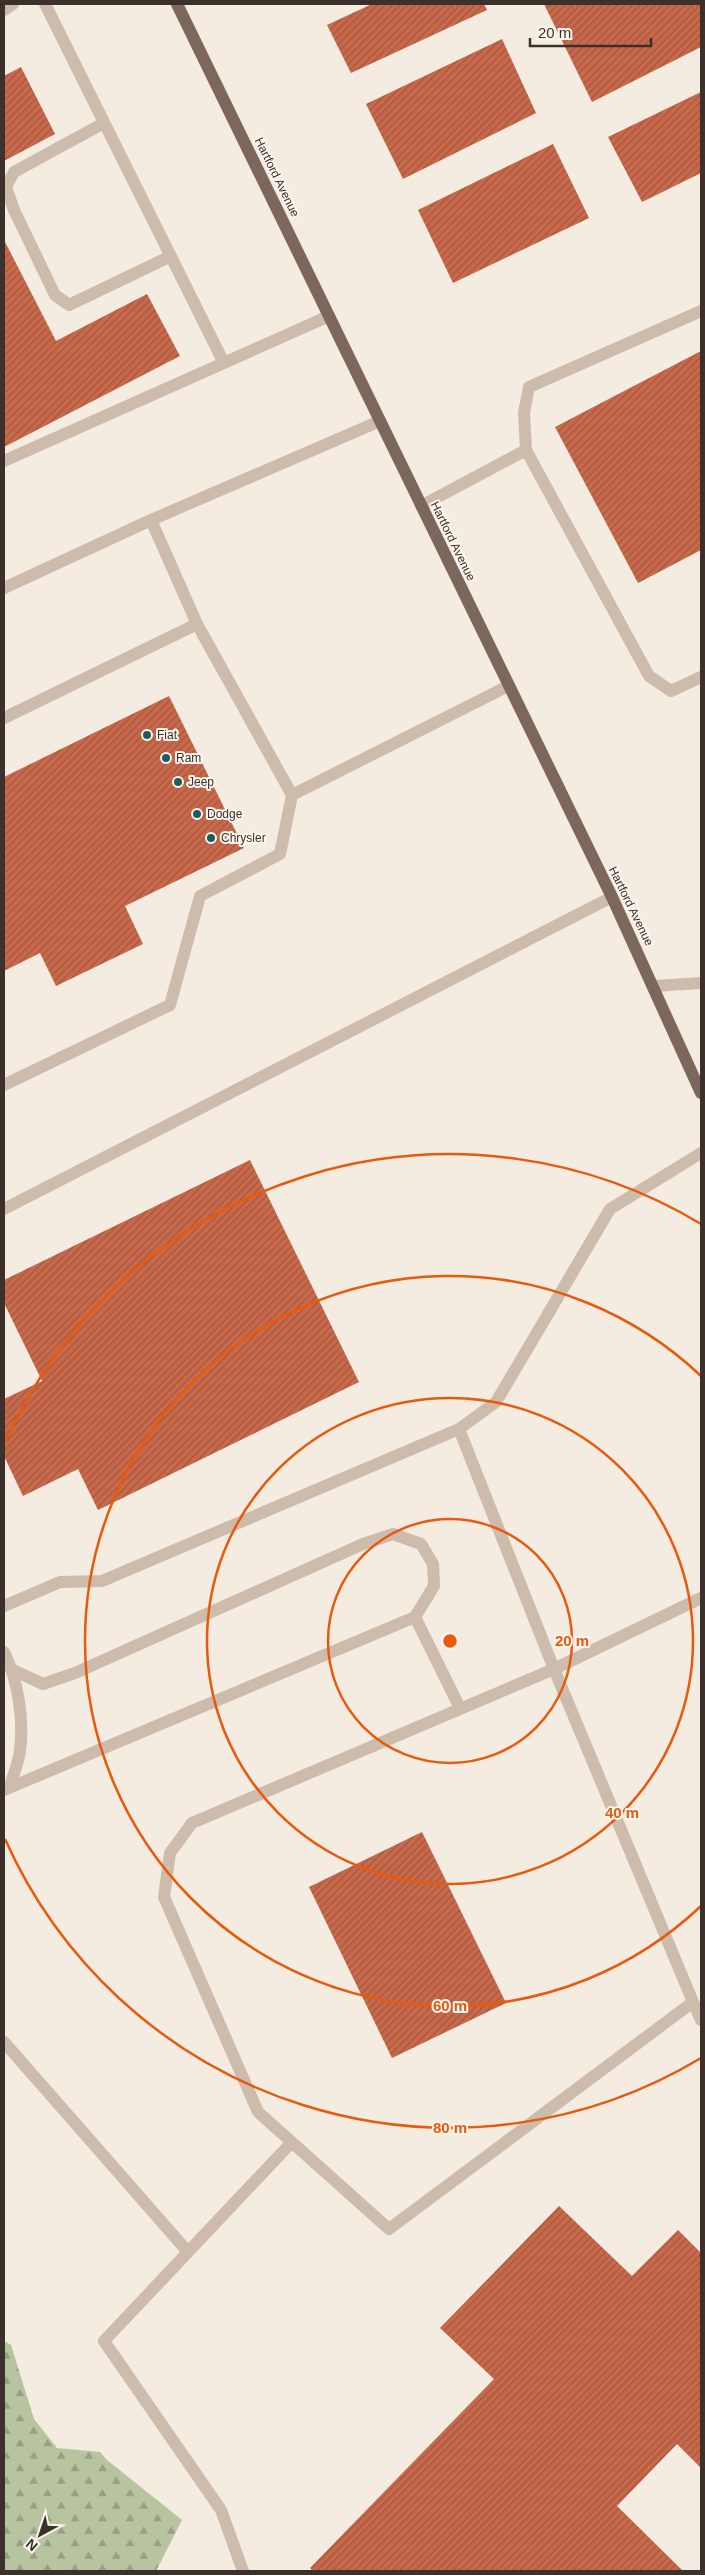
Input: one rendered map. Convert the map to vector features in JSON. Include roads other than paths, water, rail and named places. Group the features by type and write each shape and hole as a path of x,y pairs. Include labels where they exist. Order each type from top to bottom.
{"main road":[{"name":"Hartford Avenue","path":"177,4 612,897 701,1092"}],"lane":[{"path":"4,10 13,4"},
{"path":"45,4 224,363"},
{"path":"104,122 14,172 6,187 14,210 55,295 69,305 171,256"},
{"path":"701,311 529,387 524,413 526,450 649,676 671,691 701,677"},
{"path":"4,461 328,316"},
{"path":"4,588 151,520 380,421"},
{"path":"421,506 526,450"},
{"path":"4,1085 170,1005 200,896 280,854 292,795 197,624 151,520"},
{"path":"4,718 197,624"},
{"path":"292,795 508,686"},
{"path":"4,1209 612,897"},
{"path":"654,986 701,983"},
{"path":"4,1606 60,1582 102,1581 460,1429 496,1402 610,1209 701,1153"},
{"path":"460,1429 554,1669 701,2020"},
{"path":"7,1789 415,1617 434,1586 433,1564 421,1544 393,1534 364,1544 75,1673 43,1684 13,1670"},
{"path":"693,2002 389,2229 258,2112 164,1897 170,1853 192,1823 554,1669 701,1598"},
{"path":"415,1617 460,1708"},
{"path":"4,1652 13,1670 19,1712 20,1750 7,1789"},
{"path":"4,2042 188,2252"},
{"path":"243,2571 221,2510 104,2341 292,2142"}],"place":[{"name":"Fiat","path":"147,735"},
{"name":"Ram","path":"166,758"},
{"name":"Jeep","path":"178,782"},
{"name":"Dodge","path":"197,814"},
{"name":"Chrysler","path":"211,838"}]}
